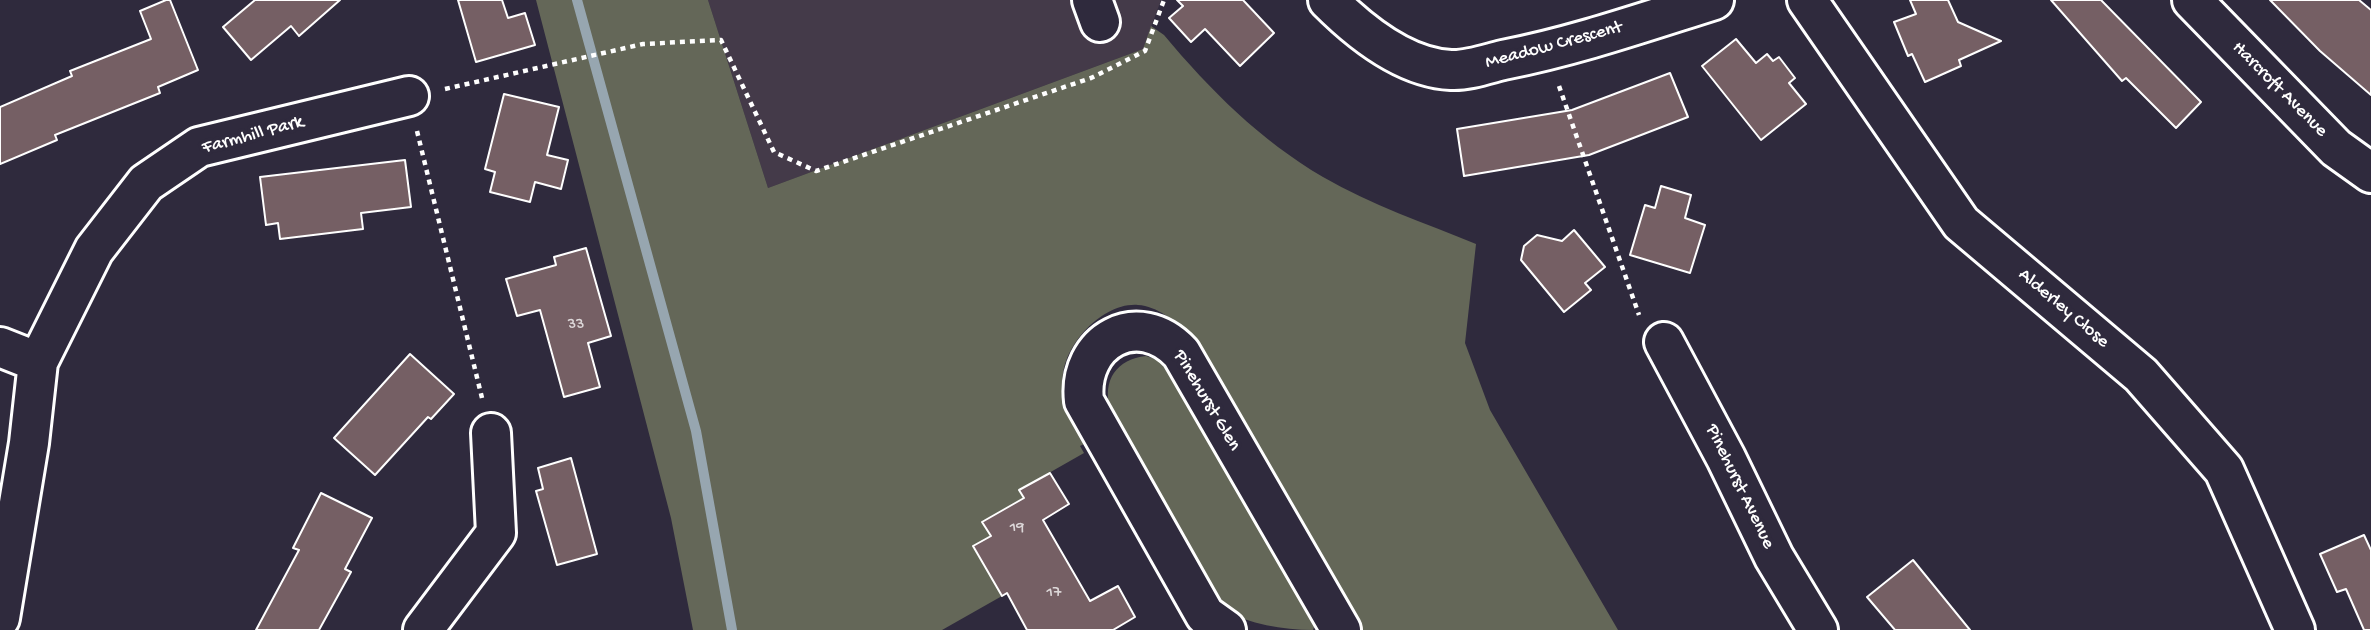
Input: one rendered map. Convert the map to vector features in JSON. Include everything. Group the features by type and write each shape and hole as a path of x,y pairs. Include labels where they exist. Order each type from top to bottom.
{"street":[{"name":"Meadow Crescent","path":"1328,0 1355,28 1391,49 1451,70 1547,52 1714,0"},
{"name":"Alderley Close","path":"1807,0 1961,223 2141,374 2224,470 2295,630"},
{"name":"Harcroft Avenue","path":"2192,0 2336,148 2371,173"},
{"name":"Farmhill Park","path":"0,618 29,443 38,362 94,250 146,183 199,148 409,96"},
{"name":"Pinehurst Glen","path":"1226,630 1205,615 1084,401 1082,386 1089,360 1112,338 1131,332 1146,332 1161,337 1181,354 1341,630"},
{"name":"Pinehurst Avenue","path":"1664,342 1721,448 1774,557 1818,630"},
{"path":"0,347 38,362"},
{"path":"422,630 496,533 491,433"}],"path":[{"path":"491,433 409,96 643,44 721,40 774,152 816,171 1102,73 1145,51 1164,0"},
{"path":"1547,52 1639,315 1664,342"}],"shaded area":[{"path":"708,0 1161,0 1143,49 768,188"}],"green space":[{"path":"536,0 708,0 768,188 1143,49 1151,26 1164,35 1237,113 1300,163 1360,196 1476,244 1465,343 1490,410 1618,630 1355,630 1188,334 1159,311 1138,305 1124,306 1098,319 1076,342 1068,356 1064,369 1064,391 1073,413 1090,441 1080,446 1084,453 1019,490 1024,498 983,522 991,536 973,547 1002,596 942,630 693,630 671,518"},
{"path":"1146,356 1167,363 1316,622 1313,630 1266,625 1223,610 1110,409 1108,389 1114,373 1127,361"}],"building":[{"path":"170,0 198,70 158,87 160,93 55,135 57,140 0,164 0,107 72,76 70,71 151,39 140,11"},
{"path":"255,0 340,0 299,36 291,26 251,60 223,27"},
{"path":"458,0 502,0 508,18 525,13 535,45 476,62"},
{"path":"1177,0 1243,0 1274,33 1240,66 1205,29 1191,42 1169,18 1183,6"},
{"path":"1910,0 1948,0 1958,22 2001,41 1959,60 1961,66 1925,82 1912,54 1908,56 1894,22 1916,14"},
{"path":"2051,0 2101,0 2201,102 2176,128 2126,78 2122,81"},
{"path":"2270,0 2359,0 2371,10 2371,95 2320,51"},
{"path":"1736,39 1756,63 1767,54 1773,61 1779,57 1795,78 1789,83 1806,104 1761,140 1702,66"},
{"path":"1670,73 1688,117 1589,155 1464,176 1457,129 1572,110"},
{"path":"504,94 559,107 547,155 568,160 561,189 535,182 530,202 490,192 495,172 485,169"},
{"path":"405,160 411,207 361,213 363,229 280,239 278,223 266,225 260,177"},
{"path":"1661,186 1691,195 1685,218 1705,225 1690,273 1630,255 1645,205 1655,208"},
{"path":"1574,230 1605,267 1585,283 1591,290 1564,312 1521,260 1524,246 1537,235 1562,241"},
{"path":"586,248 611,336 588,343 600,387 564,397 540,310 517,316 506,279 556,265 554,257"},
{"path":"410,354 454,394 431,419 428,417 375,475 334,438"},
{"path":"571,458 597,554 557,565 536,491 543,489 538,468"},
{"path":"1050,473 1069,504 1043,520 1090,601 1118,586 1135,617 1113,630 1027,630 1007,593 1002,596 973,546 991,536 982,522 1024,498 1019,490"},
{"path":"321,493 372,518 345,569 351,572 319,630 256,630 299,550 293,548"},
{"path":"2364,535 2371,550 2371,630 2364,630 2346,589 2337,592 2320,554"},
{"path":"1913,560 1970,630 1895,630 1867,597"}],"waterway":[{"path":"577,0 696,431 732,630"}]}
